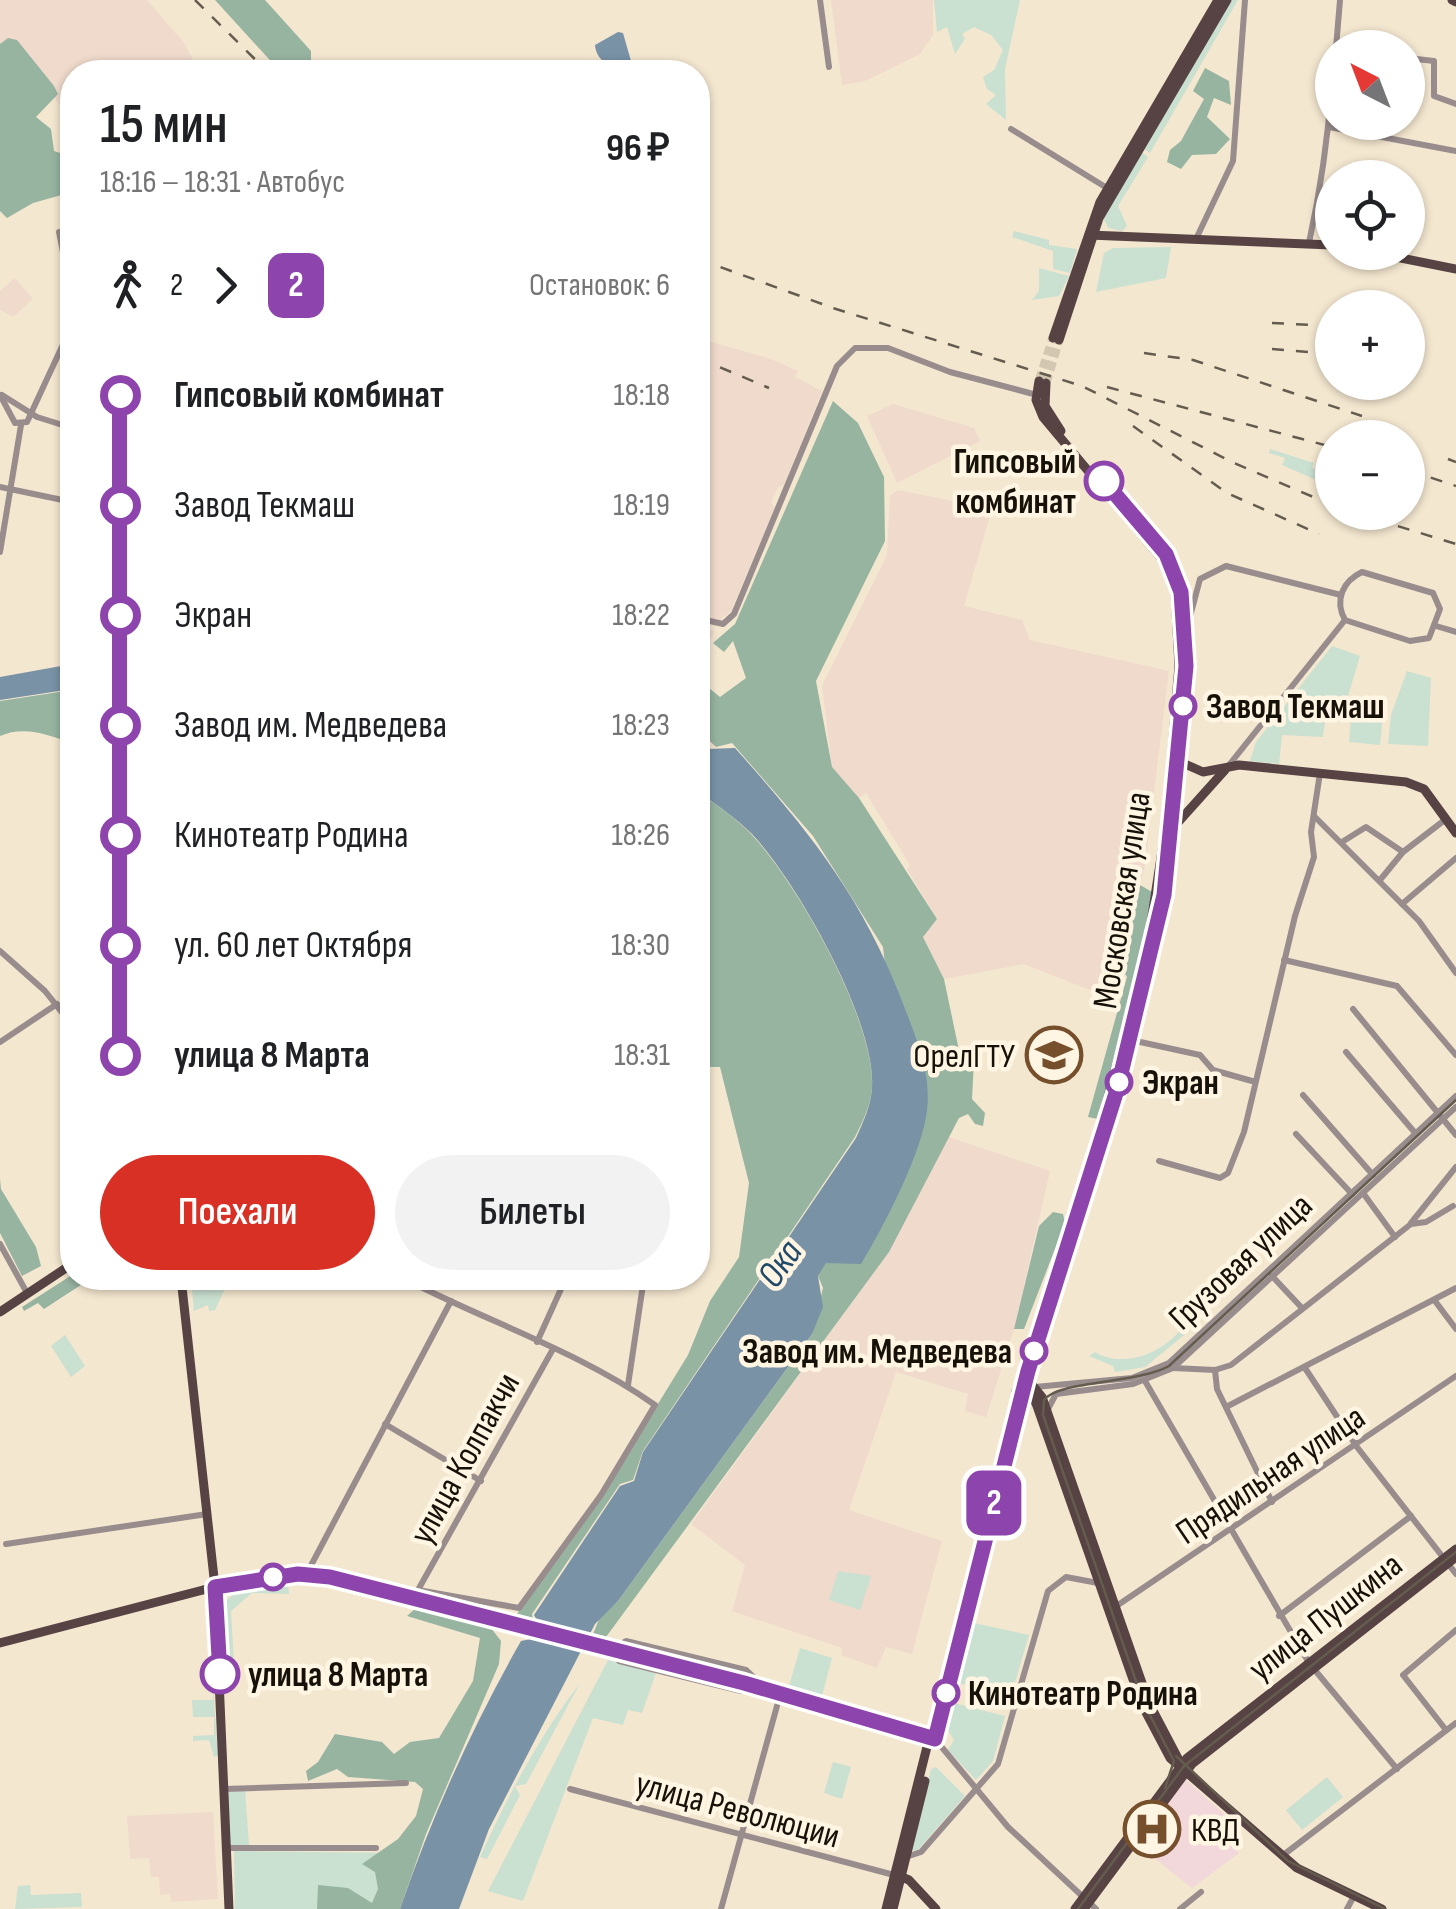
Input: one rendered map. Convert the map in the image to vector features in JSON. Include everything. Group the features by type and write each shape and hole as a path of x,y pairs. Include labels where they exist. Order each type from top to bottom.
{"main road":[{"path":"1218,0 1107,188 1089,234 1056,339 1084,258 1089,234 1227,0"},
{"path":"1099,218 1104,230 1122,238"},
{"path":"1089,234 1315,244"},
{"path":"1084,258 1099,243 1122,238"},
{"path":"1425,263 1456,269"},
{"path":"1039,395 1042,382"},
{"name":"Московская улица","path":"889,1909 932,1738 1033,1390 1114,1089 1148,949 1178,761 1185,636 1181,592 1170,562 1060,430 1039,395"},
{"name":"Московская улица","path":"1039,395 1043,417 1161,558 1173,585 1179,666 1168,830 1154,951 1114,1089"},
{"path":"1178,761 1202,772 1228,766 1414,784 1456,834"},
{"path":"1168,830 1228,766"},
{"path":"0,1312 60,1272"},
{"path":"183,1290 215,1587 227,1909"},
{"path":"1033,1390 1149,1703 1184,1767"},
{"path":"1043,1411 1142,1705 1170,1758 1282,1857 1382,1909"},
{"name":"улица Пушкина","path":"1085,1906 1169,1778 1449,1560 1456,1549"},
{"path":"0,1643 215,1587 307,1573 743,1683 932,1738"},
{"name":"Московская улица","path":"898,1876 906,1857 932,1738"},
{"path":"1169,1778 1170,1758"},
{"name":"улица Пушкина","path":"1085,1906 1184,1767"},
{"path":"898,1876 936,1909"}],"street":[{"path":"820,0 829,66"},
{"path":"1196,240 1233,161 1245,0"},
{"path":"1338,30 1340,0"},
{"path":"1425,60 1434,61 1434,96 1456,104"},
{"path":"1011,129 1107,188"},
{"path":"1309,243 1329,140"},
{"path":"1398,140 1456,150"},
{"path":"59,232 60,237"},
{"path":"710,622 723,624 734,614 837,366 855,348 888,348 950,372 1039,395"},
{"path":"0,552 10,471 21,426 30,420 30,411 60,350"},
{"path":"0,395 60,423"},
{"path":"0,395 12,420 21,426"},
{"path":"10,471 0,486 60,500"},
{"path":"1185,636 1197,584 1205,574 1226,566 1341,595"},
{"path":"1228,766 1345,620 1341,595 1346,583 1362,572 1427,589 1438,600 1436,626 1428,638 1417,642 1345,620"},
{"path":"1436,626 1456,632"},
{"path":"1159,1161 1220,1178 1228,1173 1244,1132 1252,1081 1314,858 1310,840 1320,773"},
{"path":"1315,817 1402,904 1456,974"},
{"path":"1380,880 1403,852 1446,819"},
{"path":"1342,842 1366,827 1403,852"},
{"path":"1402,904 1456,858"},
{"path":"0,951 60,1008"},
{"path":"1284,960 1344,976 1368,977 1401,989 1456,1055"},
{"path":"0,1042 56,1004"},
{"path":"1353,1009 1456,1135"},
{"path":"1131,1040 1200,1055 1213,1070 1252,1081"},
{"path":"1346,1052 1416,1134"},
{"path":"1303,1095 1373,1175"},
{"name":"Грузовая улица","path":"1033,1390 1144,1378 1171,1366 1442,1115 1456,1096"},
{"name":"Грузовая улица","path":"1358,1192 1416,1134 1456,1107"},
{"path":"1296,1134 1358,1192 1395,1237"},
{"path":"1171,1366 1215,1370 1234,1363 1411,1224 1456,1167"},
{"path":"1411,1224 1426,1222 1453,1206"},
{"path":"0,1244 27,1293"},
{"path":"1270,1275 1302,1308"},
{"path":"1228,1406 1456,1288"},
{"path":"427,1290 628,1386 642,1290"},
{"name":"улица Колпакчи","path":"537,1342 561,1290"},
{"path":"1435,1301 1456,1329"},
{"path":"307,1573 451,1302"},
{"name":"улица Колпакчи","path":"553,1350 418,1590 513,1610 524,1603 601,1495 655,1404 628,1386"},
{"path":"1305,1368 1358,1446 1456,1574"},
{"path":"1215,1370 1217,1389 1272,1502"},
{"name":"Прядильная улица","path":"1112,1608 1358,1446 1456,1376"},
{"path":"1144,1378 1311,1666 1397,1769"},
{"path":"385,1424 481,1481"},
{"path":"6,1544 207,1514"},
{"path":"1279,1616 1410,1516"},
{"path":"906,1857 918,1854 928,1844 998,1764 1048,1591 1066,1577 1100,1583"},
{"path":"1447,1730 1403,1675 1456,1630"},
{"path":"619,1642 634,1642 748,1670 768,1691 723,1687 619,1662 613,1649 619,1642"},
{"path":"743,1683 750,1678 748,1670"},
{"path":"722,1909 780,1696"},
{"path":"1282,1857 1456,1722"},
{"path":"932,1738 975,1792 1085,1906"},
{"path":"224,1788 406,1783"},
{"name":"улица Революции","path":"570,1790 898,1876"},
{"path":"226,1848 376,1848"},
{"path":"1180,1909 1201,1892"},
{"path":"1348,1909 1354,1896"}],"shaded area":[{"path":"0,0 147,0 184,43 193,60 60,60 60,105 9,44 0,51"},
{"path":"831,0 933,0 933,35 920,54 865,81 842,85"},
{"path":"15,278 33,299 13,317 0,310 0,291"},
{"path":"710,341 771,359 798,371 795,377 822,391 784,485 778,487 771,503 775,507 731,611 720,620 711,619"},
{"path":"893,404 974,428 980,441 897,483 867,416"},
{"name":"Завод Текмаш","path":"898,490 992,509 964,606 1022,620 1030,640 1169,671 1145,865 1108,997 1024,964 944,979 923,936 937,919 907,869 910,865 866,793 859,798 832,768 822,686 887,555 890,496"},
{"path":"946,1136 1050,1171 1014,1329 986,1417 965,1411 968,1394 896,1372 849,1510 942,1541 912,1654 886,1647 877,1668 841,1655 842,1648 732,1611 745,1565 691,1524 889,1252"},
{"path":"1186,1780 1236,1825 1223,1838 1239,1853 1192,1888 1135,1843"},
{"path":"213,1812 218,1899 171,1902 170,1894 160,1895 159,1877 151,1877 149,1858 130,1859 127,1816"}],"green space":[{"path":"215,0 265,0 311,51 311,60 270,60"},
{"path":"934,0 1020,0 1005,69 1006,120 986,104 996,95 987,89 983,77 994,70 1003,50 991,35 974,27 962,34 965,39 955,54 947,27 937,32"},
{"path":"1230,0 1238,0 1150,153 1144,149"},
{"path":"8,38 17,40 58,94 36,117 51,129 54,151 60,153 60,195 33,203 7,218 0,211 0,44"},
{"path":"1205,68 1229,81 1231,105 1214,98 1207,117 1230,139 1216,154 1192,155 1181,169 1167,162 1170,150 1181,141 1204,99 1193,91"},
{"path":"1141,152 1148,157 1118,206 1127,226 1122,231 1108,228 1103,217"},
{"path":"1014,231 1049,240 1049,245 1077,249 1070,273 1053,269 1053,251 1012,237"},
{"path":"1171,247 1166,278 1096,292 1104,253 1113,248"},
{"path":"1039,268 1069,276 1059,296 1032,300 1039,291"},
{"path":"833,401 858,423 884,477 885,541 816,681 832,767 859,798 937,919 923,937 944,979 961,1060 974,1060 972,1099 985,1113 983,1126 975,1124 968,1114 959,1118 889,1252 606,1637 593,1634 600,1617 618,1601 812,1334 823,1288 818,1276 826,1262 861,1263 908,1168 883,947 813,836 732,743 716,747 710,741 710,689 720,697 746,678 733,641 724,652 713,643 735,624"},
{"path":"1270,449 1314,463 1315,480 1282,465 1285,458 1269,453"},
{"path":"1332,646 1360,656 1348,696 1349,717 1326,714 1323,737 1282,735 1279,764 1250,761 1256,742"},
{"path":"1407,671 1431,678 1428,746 1388,744 1391,715"},
{"path":"60,692 60,739 27,731 0,736 0,701"},
{"path":"1383,715 1380,745 1349,742 1351,717"},
{"path":"710,801 752,835 811,918 861,1026 870,1059 870,1100 855,1137 643,1451 633,1480 620,1484 532,1614 533,1620 517,1614 602,1495 688,1355 710,1301 739,1257 749,1183 720,1067 710,1067"},
{"path":"1140,885 1154,893 1137,982 1098,1119 1088,1117 1127,977 1119,963"},
{"path":"0,1179 1,1189 36,1247 41,1266 22,1276 0,1233"},
{"path":"1053,1212 1063,1214 1065,1223 1024,1329 1014,1329 1039,1226"},
{"path":"60,1283 60,1290 73,1290 44,1309 38,1303 24,1311 22,1307"},
{"path":"192,1290 224,1290 215,1310 209,1311 208,1305 194,1311"},
{"path":"1191,1311 1195,1326 1145,1367 1115,1372 1113,1366 1089,1356 1095,1352 1122,1359 1151,1352 1176,1335"},
{"path":"65,1335 85,1366 71,1377 51,1346"},
{"path":"838,1571 871,1576 860,1610 829,1600"},
{"path":"288,1584 289,1594 252,1593 231,1611 234,1664 229,1667 224,1603 233,1594"},
{"path":"416,1608 491,1628 501,1641 499,1664 426,1834 400,1909 317,1909 318,1885 348,1888 372,1903 378,1889 375,1872 362,1864 398,1839 416,1816 423,1789 415,1782 348,1777 337,1769 308,1781 306,1771 318,1762 335,1734 382,1742 394,1754 410,1742 439,1738 473,1681 480,1638 407,1616"},
{"path":"974,1623 1029,1635 1011,1696 959,1683"},
{"path":"800,1648 832,1658 822,1696 789,1686"},
{"path":"608,1660 656,1673 642,1713 628,1710 623,1725 593,1718 523,1901 488,1891"},
{"path":"580,1683 526,1784 515,1786 520,1795 487,1859 480,1857 513,1789 525,1767"},
{"path":"213,1686 218,1756 214,1757 209,1740 193,1741 193,1736 214,1735 214,1717 193,1717 192,1700 213,1700"},
{"path":"954,1703 1005,1716 993,1761 976,1780 948,1750 954,1740 948,1730"},
{"path":"833,1762 851,1767 842,1799 824,1793"},
{"path":"936,1767 965,1796 917,1851 911,1850 931,1769"},
{"path":"1327,1777 1343,1797 1302,1830 1286,1810"},
{"path":"245,1789 249,1845 229,1846 226,1790"},
{"path":"234,1851 406,1853 382,1909 235,1909"},
{"path":"30,1885 31,1895 81,1893 82,1907 15,1909 18,1886"}],"water":[{"path":"623,33 631,60 602,60 595,45"},
{"path":"60,666 60,691 0,700 0,677"},
{"name":"Ока","path":"735,748 835,872 874,938 920,1049 926,1073 927,1110 918,1146 901,1189 861,1264 826,1263 818,1276 823,1307 812,1334 618,1601 595,1624 489,1829 459,1909 400,1909 454,1772 521,1641 531,1639 538,1622 534,1615 620,1486 634,1481 643,1452 856,1138 866,1114 872,1087 870,1059 848,991 790,884 746,828 710,800 710,749"}],"tunnel":[{"path":"1039,381 1053,338"},
{"path":"1046,383 1059,340"}],"tram line":[{"path":"1165,1788 1174,1761 1144,1704 1043,1415 1044,1400 1065,1389 1138,1376 1169,1366 1456,1100"},
{"path":"1078,1909 1184,1766 1456,1552"},
{"path":"1176,1756 1288,1861 1385,1909"}],"railway":[{"path":"195,0 256,60"},
{"path":"710,263 836,309 1082,386 1234,463 1315,498"},
{"path":"1272,323 1315,325"},
{"path":"1272,349 1315,353"},
{"path":"1144,353 1193,360 1362,416"},
{"path":"710,363 769,388"},
{"path":"1107,387 1315,442"},
{"path":"1133,426 1227,493 1319,534"},
{"path":"1448,459 1456,462"},
{"path":"1425,476 1456,486"},
{"path":"1410,530 1456,544"}],"bus line":[{"name":"2","path":"220,1674 215,1587 307,1573 744,1683 935,1739 1028,1371 1117,1090 1154,951 1164,895 1186,666 1181,592 1166,554 1104,481"}],"place":[{"name":"Гипсовый комбинат","path":"1104,481"},
{"name":"Завод Текмаш","path":"1183,706"},
{"name":"ОрелГТУ","path":"1054,1055"},
{"name":"Экран","path":"1119,1082"},
{"name":"Завод им. Медведева","path":"1034,1351"},
{"name":"улица 8 Марта","path":"220,1674"},
{"name":"Кинотеатр Родина","path":"946,1693"},
{"name":"КВД","path":"1152,1829"}]}
